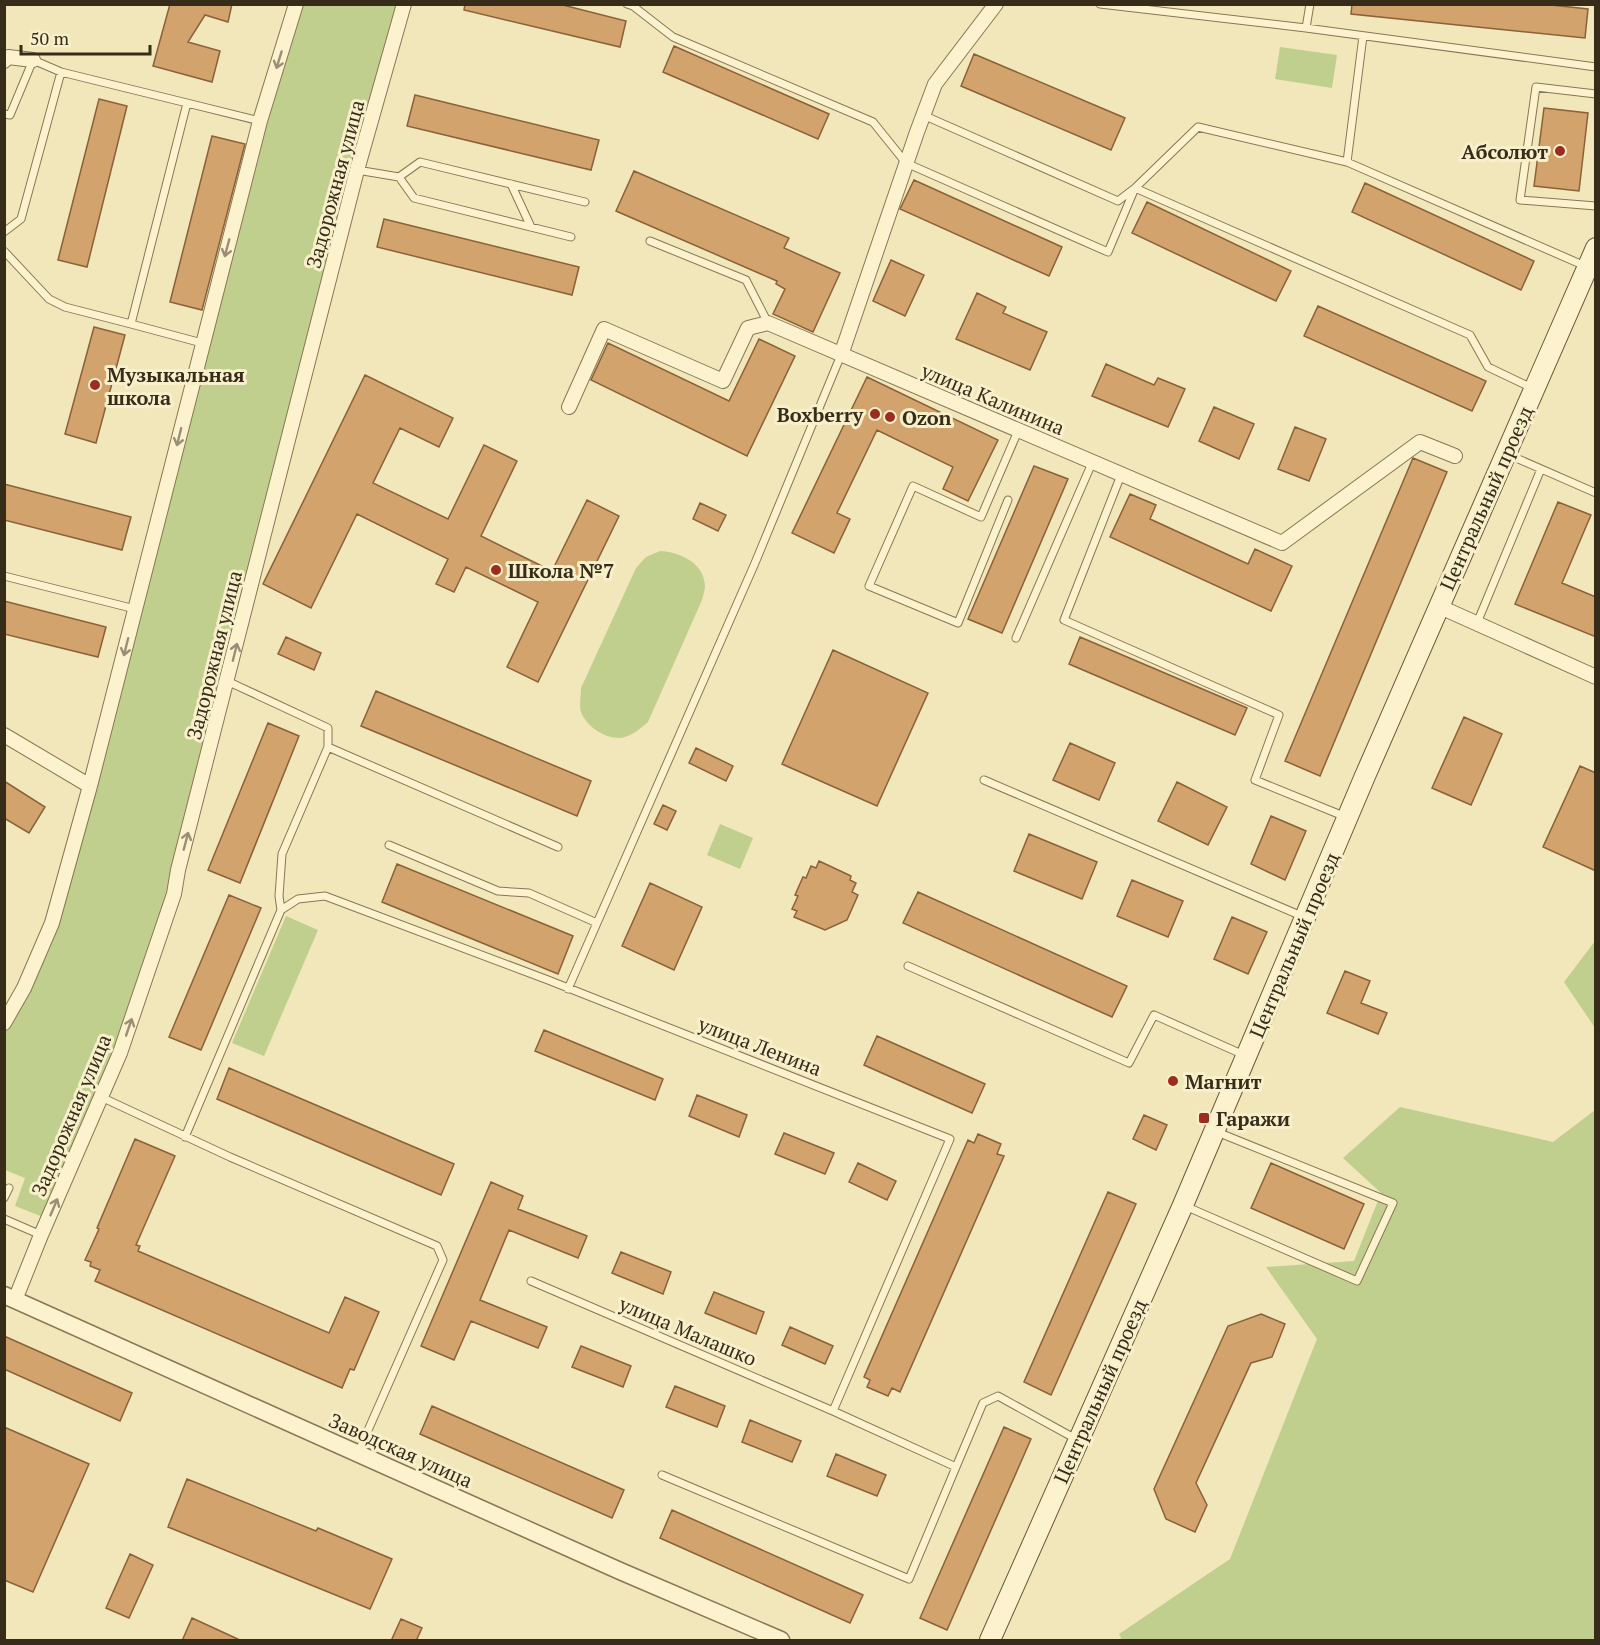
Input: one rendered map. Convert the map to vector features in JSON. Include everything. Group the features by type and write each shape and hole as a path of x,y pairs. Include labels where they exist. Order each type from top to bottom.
{"main road":[{"name":"Центральный проезд","path":"990,1641 1183,1205 1438,606 1596,248"}],"street":[{"path":"4,1023 24,988 52,923 90,786 260,122 296,4"},
{"name":"Задорожная улица","path":"10,1297 41,1235 120,1053 174,894 178,870 357,170 404,4"},
{"path":"841,355 935,84 996,4"},
{"path":"4,61 8,57 33,60"},
{"path":"569,407 604,328 723,381 748,327 768,323"},
{"name":"улица Калинина","path":"768,323 1282,543 1420,442 1455,456"},
{"path":"1438,606 1596,677"},
{"path":"4,735 90,786"},
{"name":"Заводская улица","path":"10,1297 781,1641"}],"lane":[{"path":"627,4 633,6 673,37 873,122 906,163 1108,252 1135,188"},
{"path":"1100,4 1306,28 1596,67"},
{"path":"1306,28 1310,4"},
{"path":"1347,162 1363,36"},
{"path":"4,114 10,115 33,60 61,72 260,122"},
{"path":"4,232 21,219 61,72"},
{"path":"1596,94 1536,87 1520,200 1596,206"},
{"path":"131,324 187,103"},
{"path":"923,115 1118,201 1135,188 1197,127 1347,162 1587,267"},
{"path":"357,170 399,177 420,162 585,202"},
{"path":"399,177 414,198 571,237"},
{"path":"511,184 531,227"},
{"path":"1135,188 1470,335 1488,367 1534,389"},
{"path":"650,241 746,280 768,323"},
{"path":"4,251 49,299 65,307 202,343"},
{"path":"568,989 755,562 841,355"},
{"path":"1008,500 958,622 869,586 913,486 981,517 1018,431"},
{"path":"1506,454 1596,493"},
{"path":"1016,638 1092,463"},
{"path":"1477,623 1541,469"},
{"path":"1121,475 1064,620 1280,715 1255,780 1348,818"},
{"path":"4,576 135,609"},
{"path":"185,1137 281,910 279,896 282,854 328,747 328,728 227,681"},
{"path":"328,747 558,848"},
{"path":"984,780 1306,918"},
{"path":"389,845 498,891 529,894 597,923"},
{"name":"улица Ленина","path":"281,910 298,899 325,896 950,1139 832,1411"},
{"path":"908,966 1129,1063 1154,1015 1246,1056"},
{"path":"101,1097 185,1137 437,1246 442,1260 358,1453"},
{"path":"1183,1205 1357,1281 1393,1203 1214,1131"},
{"path":"4,1198 9,1188"},
{"path":"4,1219 41,1235"},
{"name":"улица Малашко","path":"531,1281 956,1467"},
{"path":"662,1475 909,1579 983,1403 998,1396 1078,1440"}],"green space":[{"path":"302,5 405,5 178,870 120,1053 48,1219 15,1206 25,1178 5,1170 5,1033 52,923 260,121"},
{"path":"1280,47 1337,55 1332,88 1275,79"},
{"path":"660,551 682,556 695,565 704,578 705,588 702,600 648,722 627,736 619,738 607,736 591,726 583,717 580,706 581,688 636,568 646,557"},
{"path":"720,824 753,838 740,869 707,855"},
{"path":"286,916 318,930 264,1056 232,1043"},
{"path":"1595,941 1595,1028 1564,982"},
{"path":"1400,1107 1553,1142 1595,1110 1595,1640 1122,1640 1119,1634 1230,1559 1317,1339 1266,1267 1354,1261 1381,1193 1343,1158"}],"building":[{"path":"170,4 232,4 228,22 205,15 188,42 220,51 212,82 153,66"},
{"path":"465,4 559,4 626,21 620,47 464,10"},
{"path":"1352,4 1542,4 1588,9 1585,38 1351,14"},
{"path":"674,46 829,114 818,139 663,72"},
{"path":"974,54 1125,118 1111,150 961,86"},
{"path":"415,95 599,140 591,170 407,126"},
{"path":"99,99 127,106 87,267 58,260"},
{"path":"1544,108 1588,113 1579,191 1534,186"},
{"path":"212,136 245,144 202,310 170,302"},
{"path":"634,171 789,238 784,248 840,273 813,332 773,314 785,289 776,284 777,281 616,211"},
{"path":"914,180 1062,247 1049,276 900,209"},
{"path":"1365,183 1534,261 1521,290 1352,212"},
{"path":"1147,202 1291,271 1276,301 1132,233"},
{"path":"384,219 579,267 572,295 377,247"},
{"path":"891,260 924,275 905,316 873,301"},
{"path":"977,293 1006,307 1003,313 1047,332 1030,370 956,339"},
{"path":"1318,306 1486,381 1472,411 1304,336"},
{"name":"Музыкальная школа","path":"94,327 125,335 96,443 65,434"},
{"path":"759,339 795,356 747,456 591,380 608,343 729,401"},
{"path":"1106,364 1154,385 1158,378 1185,389 1168,427 1092,396"},
{"path":"365,375 453,418 439,447 400,428 373,483 448,519 484,445 517,461 481,536 552,571 587,500 619,516 538,682 507,667 538,602 466,567 454,592 436,584 448,559 357,514 311,608 263,584"},
{"path":"867,377 998,440 968,501 943,489 953,467 877,430 837,513 850,519 834,553 792,533"},
{"path":"1214,407 1254,424 1239,459 1199,441"},
{"path":"1295,427 1326,439 1309,481 1278,469"},
{"path":"1413,458 1447,472 1320,776 1285,761"},
{"path":"1034,466 1068,479 1002,633 968,619"},
{"path":"4,484 131,517 122,550 4,520"},
{"path":"1130,494 1156,505 1150,519 1248,564 1255,549 1292,566 1271,611 1110,537"},
{"path":"1558,502 1591,515 1562,583 1596,597 1596,637 1515,604"},
{"path":"700,503 726,515 718,531 693,519"},
{"path":"4,601 106,627 98,657 4,634"},
{"path":"286,637 321,653 314,670 278,654"},
{"path":"1080,637 1247,708 1235,735 1069,664"},
{"path":"833,650 928,693 877,806 782,764"},
{"path":"376,691 591,781 577,816 361,726"},
{"path":"1464,717 1502,734 1471,805 1432,788"},
{"path":"268,723 299,736 240,883 208,870"},
{"path":"1070,743 1115,763 1099,800 1053,780"},
{"path":"696,748 733,766 726,781 689,763"},
{"path":"1580,766 1596,773 1596,871 1543,847"},
{"path":"4,781 45,807 29,833 4,818"},
{"path":"1177,782 1227,807 1208,845 1158,821"},
{"path":"663,805 676,811 667,830 654,824"},
{"path":"1271,816 1306,831 1285,880 1251,864"},
{"path":"1029,834 1097,862 1082,899 1014,871"},
{"path":"819,861 851,876 850,880 856,883 852,892 858,895 847,920 825,930 794,917 797,911 792,909 803,877 806,878 811,866 816,868"},
{"path":"397,864 573,936 558,974 382,902"},
{"path":"1132,880 1183,901 1168,937 1117,916"},
{"path":"650,883 702,907 674,970 622,946"},
{"path":"918,892 1127,986 1112,1017 903,923"},
{"path":"229,895 261,908 201,1050 169,1037"},
{"path":"1232,917 1267,932 1248,974 1214,959"},
{"path":"1345,971 1370,981 1361,1003 1387,1013 1378,1034 1327,1013"},
{"path":"544,1030 663,1079 655,1100 535,1051"},
{"path":"877,1036 985,1084 972,1113 864,1065"},
{"path":"229,1068 454,1164 441,1195 217,1099"},
{"path":"697,1095 747,1115 739,1137 689,1116"},
{"path":"1144,1115 1167,1125 1156,1150 1133,1139"},
{"path":"784,1133 834,1153 825,1174 775,1154"},
{"path":"978,1134 1001,1144 997,1154 1004,1156 900,1392 892,1388 888,1396 867,1387 870,1380 864,1377 968,1140 974,1143"},
{"path":"135,1139 175,1156 136,1245 140,1246 138,1251 329,1333 345,1297 379,1312 354,1370 350,1369 342,1388 95,1281 100,1270 90,1266 91,1262 85,1260"},
{"path":"858,1163 896,1181 887,1200 849,1182"},
{"path":"1271,1163 1364,1204 1344,1249 1251,1208"},
{"path":"491,1182 523,1196 518,1209 587,1236 578,1258 509,1230 480,1300 547,1327 538,1348 471,1321 454,1360 421,1346"},
{"path":"1108,1192 1136,1204 1051,1395 1024,1382"},
{"path":"621,1252 671,1272 663,1294 612,1273"},
{"path":"714,1292 764,1312 756,1334 705,1313"},
{"path":"1261,1314 1285,1324 1272,1357 1251,1363 1196,1483 1207,1505 1195,1532 1166,1519 1154,1489 1228,1326"},
{"path":"790,1327 833,1346 825,1364 782,1345"},
{"path":"4,1336 132,1393 120,1421 4,1369"},
{"path":"581,1346 631,1366 623,1387 572,1367"},
{"path":"675,1386 725,1406 717,1427 666,1407"},
{"path":"432,1406 624,1490 612,1518 420,1434"},
{"path":"750,1420 801,1441 792,1462 742,1442"},
{"path":"4,1427 89,1464 33,1592 4,1580"},
{"path":"1004,1427 1031,1439 947,1630 920,1618"},
{"path":"836,1454 886,1475 877,1496 827,1476"},
{"path":"187,1479 316,1531 318,1528 392,1559 370,1609 168,1527"},
{"path":"672,1510 863,1595 850,1623 660,1538"},
{"path":"130,1554 153,1565 129,1618 106,1608"},
{"path":"192,1618 242,1641 182,1641"},
{"path":"401,1619 422,1628 416,1641 391,1641"}],"place":[{"name":"Абсолют","path":"1560,151"},
{"name":"Музыкальная школа","path":"95,385"},
{"name":"Boxberry","path":"875,414"},
{"name":"Ozon","path":"890,417"},
{"name":"Школа №7","path":"496,570"},
{"name":"Магнит","path":"1173,1081"},
{"name":"Гаражи","path":"1204,1118"}]}
